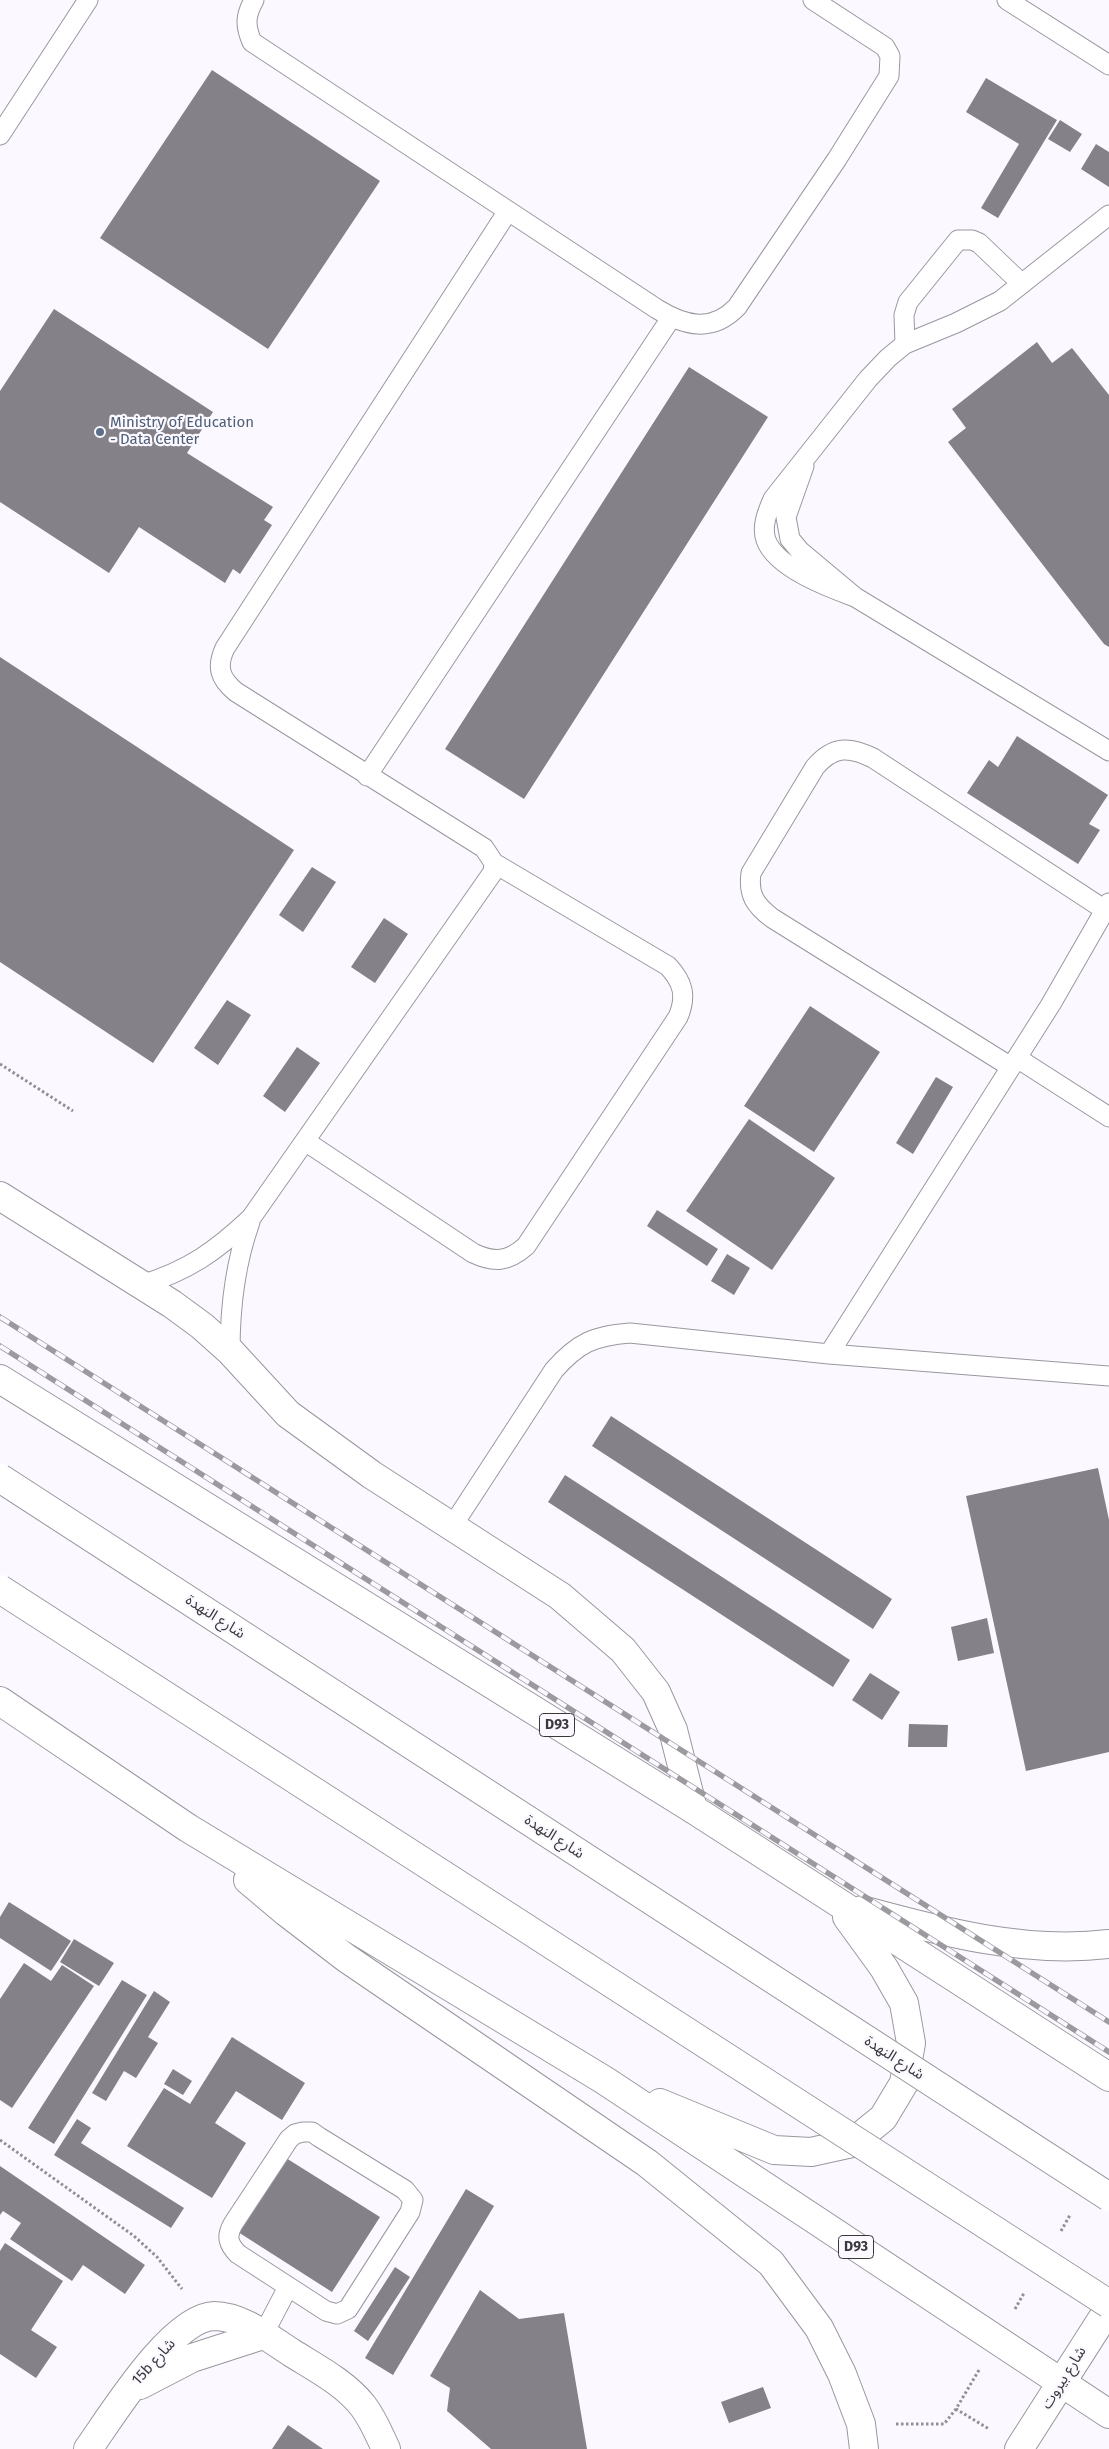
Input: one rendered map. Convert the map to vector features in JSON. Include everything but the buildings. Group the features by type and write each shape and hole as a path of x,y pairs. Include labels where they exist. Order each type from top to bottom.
{"main road":[{"path":"0,1196 202,1326 230,1351 288,1414 372,1475 451,1528 508,1561 560,1596 624,1650 656,1692 673,1730 693,1809"},
{"name":"D93","path":"0,1379 693,1809 837,1904 1109,2077"},
{"name":"شارع النهدة","path":"0,1478 1109,2197"},
{"path":"0,1589 1109,2306"},
{"name":"D93","path":"0,1701 188,1828 604,2080 1109,2414"},
{"path":"188,1828 286,1912 346,1958 646,2163 771,2263 818,2328 842,2374 863,2437"},
{"path":"837,1904 935,1930 1004,1943 1077,1948 1109,1944"},
{"path":"604,2080 774,2150 811,2152 852,2143 883,2118 904,2083 911,2043 904,2003 884,1968 837,1904"},
{"name":"شارع بيروت","path":"1020,2449 1109,2306"},
{"path":"203,2318 226,2318 263,2335 328,2376 362,2405 386,2449"},
{"name":"15b شارع","path":"127,2394 134,2382 171,2342 191,2324 203,2318"},
{"name":"15b شارع","path":"127,2394 147,2380 192,2358 263,2335"},
{"path":"88,2449 127,2394"}],"lane":[{"path":"0,135 88,0"},
{"path":"254,0 246,15 246,29 252,42 672,318 692,324 710,324 726,318 737,307 837,159 889,76 890,56 885,47 813,0"},
{"path":"1007,0 1109,65"},
{"path":"305,1141 473,1253 486,1259 501,1261 515,1255 526,1246 678,1017 683,1004 683,989 678,976 668,966 494,863 484,848 236,692 226,684 220,673 220,660 230,640 508,211"},
{"path":"1109,215 994,304 905,344 868,379 773,499 766,515 766,540 774,552 789,565 827,587 855,597 1109,750"},
{"path":"905,344 904,315 908,302 958,240 972,240 979,243 1022,284"},
{"path":"367,776 672,318"},
{"path":"829,1354 1014,1063 1107,907 861,752 848,749 835,751 824,756 815,767 751,873 749,886 752,900 761,910 1014,1063 1109,1117"},
{"path":"141,1285 166,1277 190,1266 225,1242 251,1218 489,880 494,863"},
{"path":"230,1351 233,1288 239,1252 251,1218"},
{"path":"451,1528 554,1370 568,1354 586,1341 607,1335 630,1333 829,1354 1109,1376"},
{"path":"312,2132 405,2190 410,2194 413,2206 348,2309 343,2313 331,2313 288,2287 238,2254 228,2240 229,2231 289,2139 295,2134 312,2132"},
{"path":"263,2335 288,2287"}],"path":[{"path":"0,1064 73,1111"},
{"path":"0,2140 134,2236 157,2257 203,2318"},
{"path":"1058,2236 1073,2210"},
{"path":"863,2437 944,2424 956,2409 1027,2288"},
{"path":"956,2409 1020,2449"}],"railway":[{"path":"0,1317 1109,2022"},
{"path":"0,1346 1109,2052"}],"place":[{"name":"Ministry of Education - Data Center","path":"100,432"}]}
